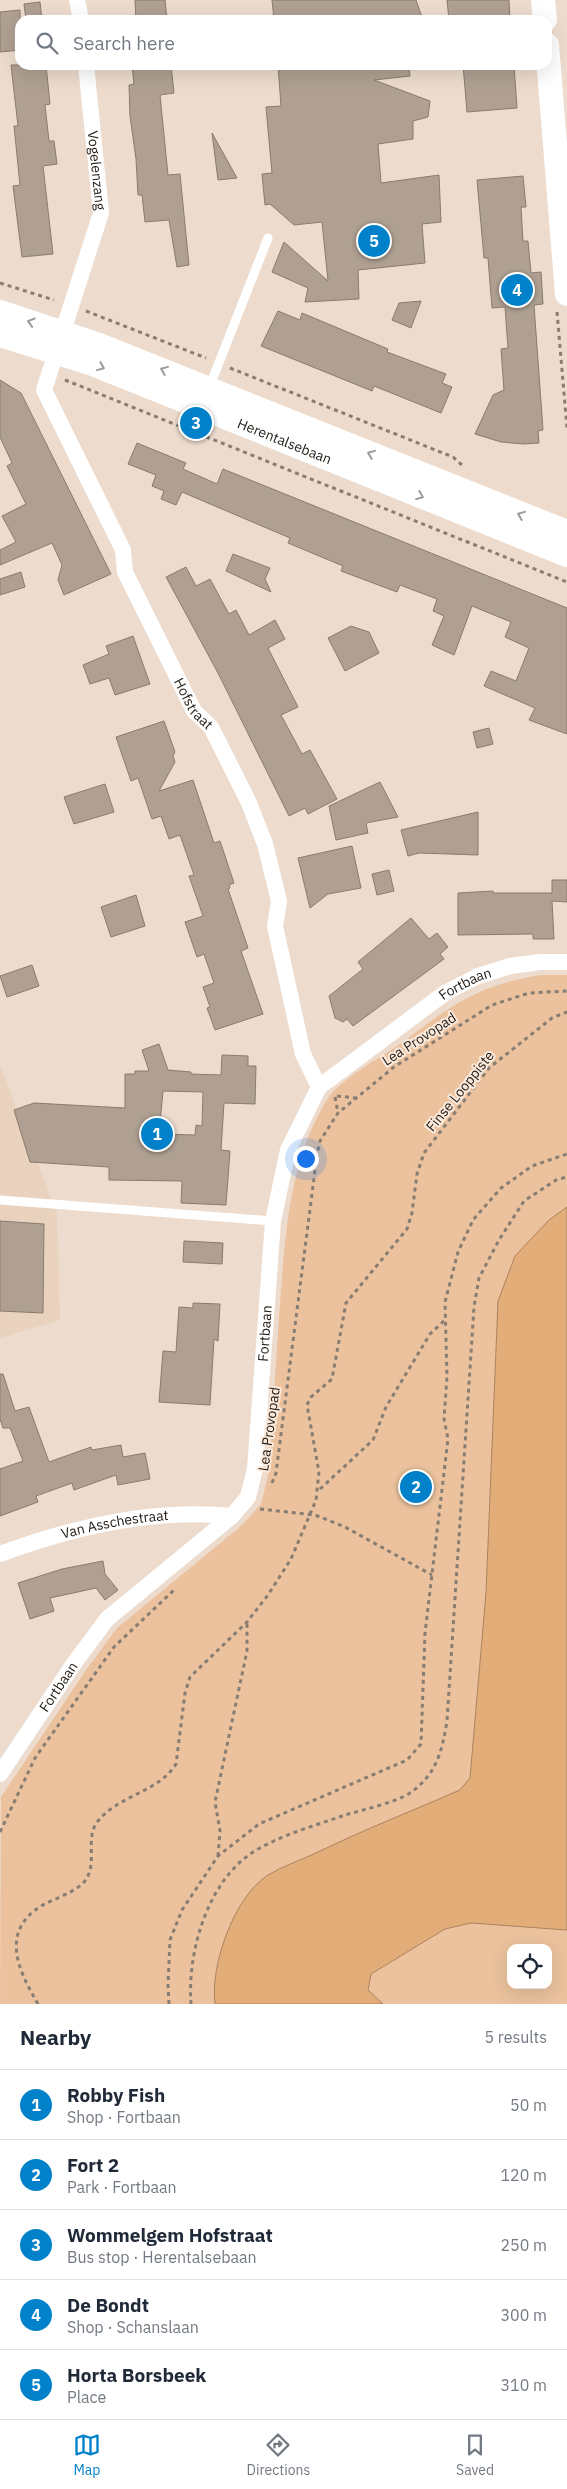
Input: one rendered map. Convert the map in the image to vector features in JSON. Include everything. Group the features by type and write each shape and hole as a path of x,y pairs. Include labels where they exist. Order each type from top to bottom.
{"main road":[{"path":"543,0 544,15"},
{"path":"549,70 564,227 562,301"},
{"name":"Herentalsebaan","path":"0,312 55,352 209,388 566,547"},
{"name":"Herentalsebaan","path":"0,335 93,364 566,547"}],"street":[{"path":"77,0 80,15"},
{"name":"Vogelenzang","path":"55,352 101,213 87,70"},
{"name":"Hofstraat","path":"55,352 44,390 123,550 125,572 194,710 211,727 249,803 265,844 279,901 275,926 303,1054 319,1087"},
{"name":"Fortbaan","path":"0,1774 64,1678 107,1619 232,1516 248,1497 255,1469 273,1222 288,1150 319,1087 445,993 478,976 520,965 540,962 567,962"},
{"name":"Van Asschestraat","path":"0,1554 38,1540 96,1524 195,1512 232,1516"}],"lane":[{"path":"209,388 268,238"},
{"path":"0,1200 273,1222"}],"path":[{"path":"0,283 71,305"},
{"path":"562,301 567,428"},
{"path":"55,352 567,582"},
{"name":"Lea Provopad","path":"268,1491 276,1473 320,1142 338,1113 394,1066 492,1005 529,993 567,991"},
{"name":"Finse Looppiste","path":"319,1490 319,1472 307,1405 311,1397 332,1379 346,1303 407,1229 412,1213 417,1174 424,1153 460,1104 489,1068 510,1049 552,1018 567,1012"},
{"path":"334,1095 357,1098"},
{"path":"170,2004 168,1985 170,1940 182,1910 218,1856 259,1824 407,1760 422,1744 425,1633 448,1439 444,1419 447,1376 445,1302 458,1252 473,1220 501,1188 532,1166 567,1154"},
{"path":"191,2004 192,1958 203,1921 220,1887 234,1869 258,1848 286,1835 409,1794 429,1776 441,1756 447,1721 473,1316 479,1278 498,1240 524,1201 556,1180 567,1177"},
{"path":"38,2004 18,1966 15,1942 19,1927 26,1916 82,1884 92,1864 92,1829 110,1808 161,1781 170,1773 176,1764 185,1693 190,1677 247,1622 268,1595 291,1559 319,1490 373,1440 386,1407 430,1334 445,1319"},
{"path":"257,1515 264,1500"},
{"path":"260,1509 310,1514 345,1526 432,1576"},
{"path":"0,1832 35,1758 114,1647 182,1583"},
{"path":"218,1856 220,1832 216,1802 247,1651 247,1622"}],"shaded area":[{"path":"541,975 567,975 567,2004 0,2004 1,1797 86,1670 117,1628 241,1526 261,1504 269,1471 286,1232 296,1176 314,1123 328,1098 342,1083 452,1006 500,984"},
{"path":"0,1065 57,1213 60,1320 0,1338"},
{"path":"567,1207 567,1930 471,1923 445,1929 371,1974 368,1990 383,2004 215,2004 216,1970 227,1933 235,1915 256,1885 268,1875 280,1869 460,1790 470,1778 486,1593 498,1301 515,1256 549,1220"}],"building":[{"path":"135,0 165,0 166,15 136,15"},
{"path":"272,0 416,0 421,15 274,15"},
{"path":"447,0 509,0 510,15 448,15"},
{"path":"40,2 41,15 25,15 24,4"},
{"path":"20,10 20,15 15,15 15,50 0,52 0,12"},
{"path":"11,65 15,65 15,70 47,70 50,104 45,105 49,141 54,141 57,164 43,166 53,254 22,257 13,186 20,185 14,126 18,126"},
{"path":"133,70 172,70 174,93 160,95 168,175 180,174 189,265 177,267 169,220 145,222 142,195 138,195 136,159 130,116 129,85 134,84"},
{"path":"278,70 409,70 410,76 374,80 430,101 428,117 413,121 413,139 378,144 381,183 439,175 441,222 422,224 425,263 358,270 359,299 305,302 308,288 272,272 284,242 328,281 322,222 294,225 270,204 265,205 262,174 272,173 266,107 281,106"},
{"path":"463,70 514,70 517,108 467,112"},
{"path":"212,133 237,178 218,180"},
{"path":"523,176 526,207 521,207 523,241 528,241 531,273 541,272 543,304 534,305 543,430 538,431 539,443 523,444 501,442 475,434 493,395 504,390 501,349 508,348 505,307 492,308 488,258 484,258 477,180"},
{"path":"421,301 411,328 392,320 399,303"},
{"path":"278,311 300,320 302,313 388,349 387,352 446,374 442,383 452,387 441,413 374,386 372,391 261,346"},
{"path":"0,380 21,393 111,574 64,595 58,580 62,565 52,543 0,565 0,550 16,542 2,516 26,504 7,466 12,463 0,437"},
{"path":"137,443 186,463 183,469 217,484 223,469 567,608 567,734 529,720 535,708 484,686 491,671 516,681 529,648 505,637 511,622 472,606 454,655 432,645 444,616 433,611 437,599 400,585 397,592 341,571 343,566 288,543 290,538 182,492 176,505 161,499 164,491 152,486 156,475 128,464"},
{"path":"233,554 270,568 265,579 271,592 226,571"},
{"path":"186,567 196,586 210,579 229,614 236,610 249,635 275,620 285,639 268,648 298,707 281,715 302,754 310,750 337,799 308,814 305,808 289,816 218,673 166,577"},
{"path":"21,572 25,587 0,595 0,579"},
{"path":"351,626 369,632 379,653 345,671 328,638"},
{"path":"133,636 150,684 115,695 109,678 90,684 83,665 109,654 106,646"},
{"path":"164,721 175,752 173,756 175,762 159,791 193,780 214,843 220,841 234,883 229,885 230,888 228,889 248,948 241,951 263,1014 215,1030 207,1008 210,1007 203,987 214,983 204,954 197,957 185,922 203,916 189,876 194,875 180,835 169,839 161,816 152,819 138,778 131,781 116,737"},
{"path":"489,728 493,744 477,748 473,732"},
{"path":"380,782 398,817 366,823 368,833 336,840 329,806"},
{"path":"105,784 114,812 74,824 64,797"},
{"path":"478,812 478,855 419,853 408,856 401,830"},
{"path":"352,846 361,888 328,894 310,908 298,858"},
{"path":"389,870 394,891 377,895 372,874"},
{"path":"552,880 567,880 567,902 552,901 554,939 533,939 533,934 458,935 458,893 493,891 493,893 552,893"},
{"path":"136,895 145,926 111,937 101,907"},
{"path":"411,918 429,939 437,933 448,947 440,954 444,959 353,1026 347,1019 343,1022 335,1018 329,996 363,969 358,962"},
{"path":"32,965 39,986 7,997 0,976"},
{"path":"159,1044 168,1070 191,1072 191,1074 221,1075 222,1055 248,1056 248,1066 256,1066 255,1104 224,1103 221,1150 230,1151 226,1205 181,1203 182,1181 109,1180 109,1167 30,1162 14,1110 34,1103 125,1108 125,1074 135,1074 135,1071 149,1071 142,1050","holes":["163,1091 203,1092 202,1126 196,1125 195,1135 159,1134"]},
{"path":"0,1221 44,1224 43,1313 0,1311"},
{"path":"184,1241 223,1243 222,1264 183,1262"},
{"path":"193,1303 220,1304 218,1341 214,1339 210,1405 159,1402 163,1351 176,1352 179,1307 193,1308"},
{"path":"0,1374 3,1374 15,1411 29,1407 49,1462 91,1447 92,1450 121,1445 123,1457 145,1453 150,1479 118,1485 116,1475 74,1490 72,1483 36,1496 38,1502 0,1516 0,1469 23,1461 10,1428 3,1428 0,1419"},
{"path":"103,1561 105,1574 118,1590 105,1600 96,1588 50,1598 54,1611 30,1619 18,1583 62,1569"}],"place":[{"name":"Horta Borsbeek","path":"374,241"},
{"name":"De Bondt","path":"517,290"},
{"name":"Wommelgem Hofstraat","path":"196,423"},
{"name":"Robby Fish","path":"157,1134"},
{"name":"Fort 2","path":"416,1487"}]}
